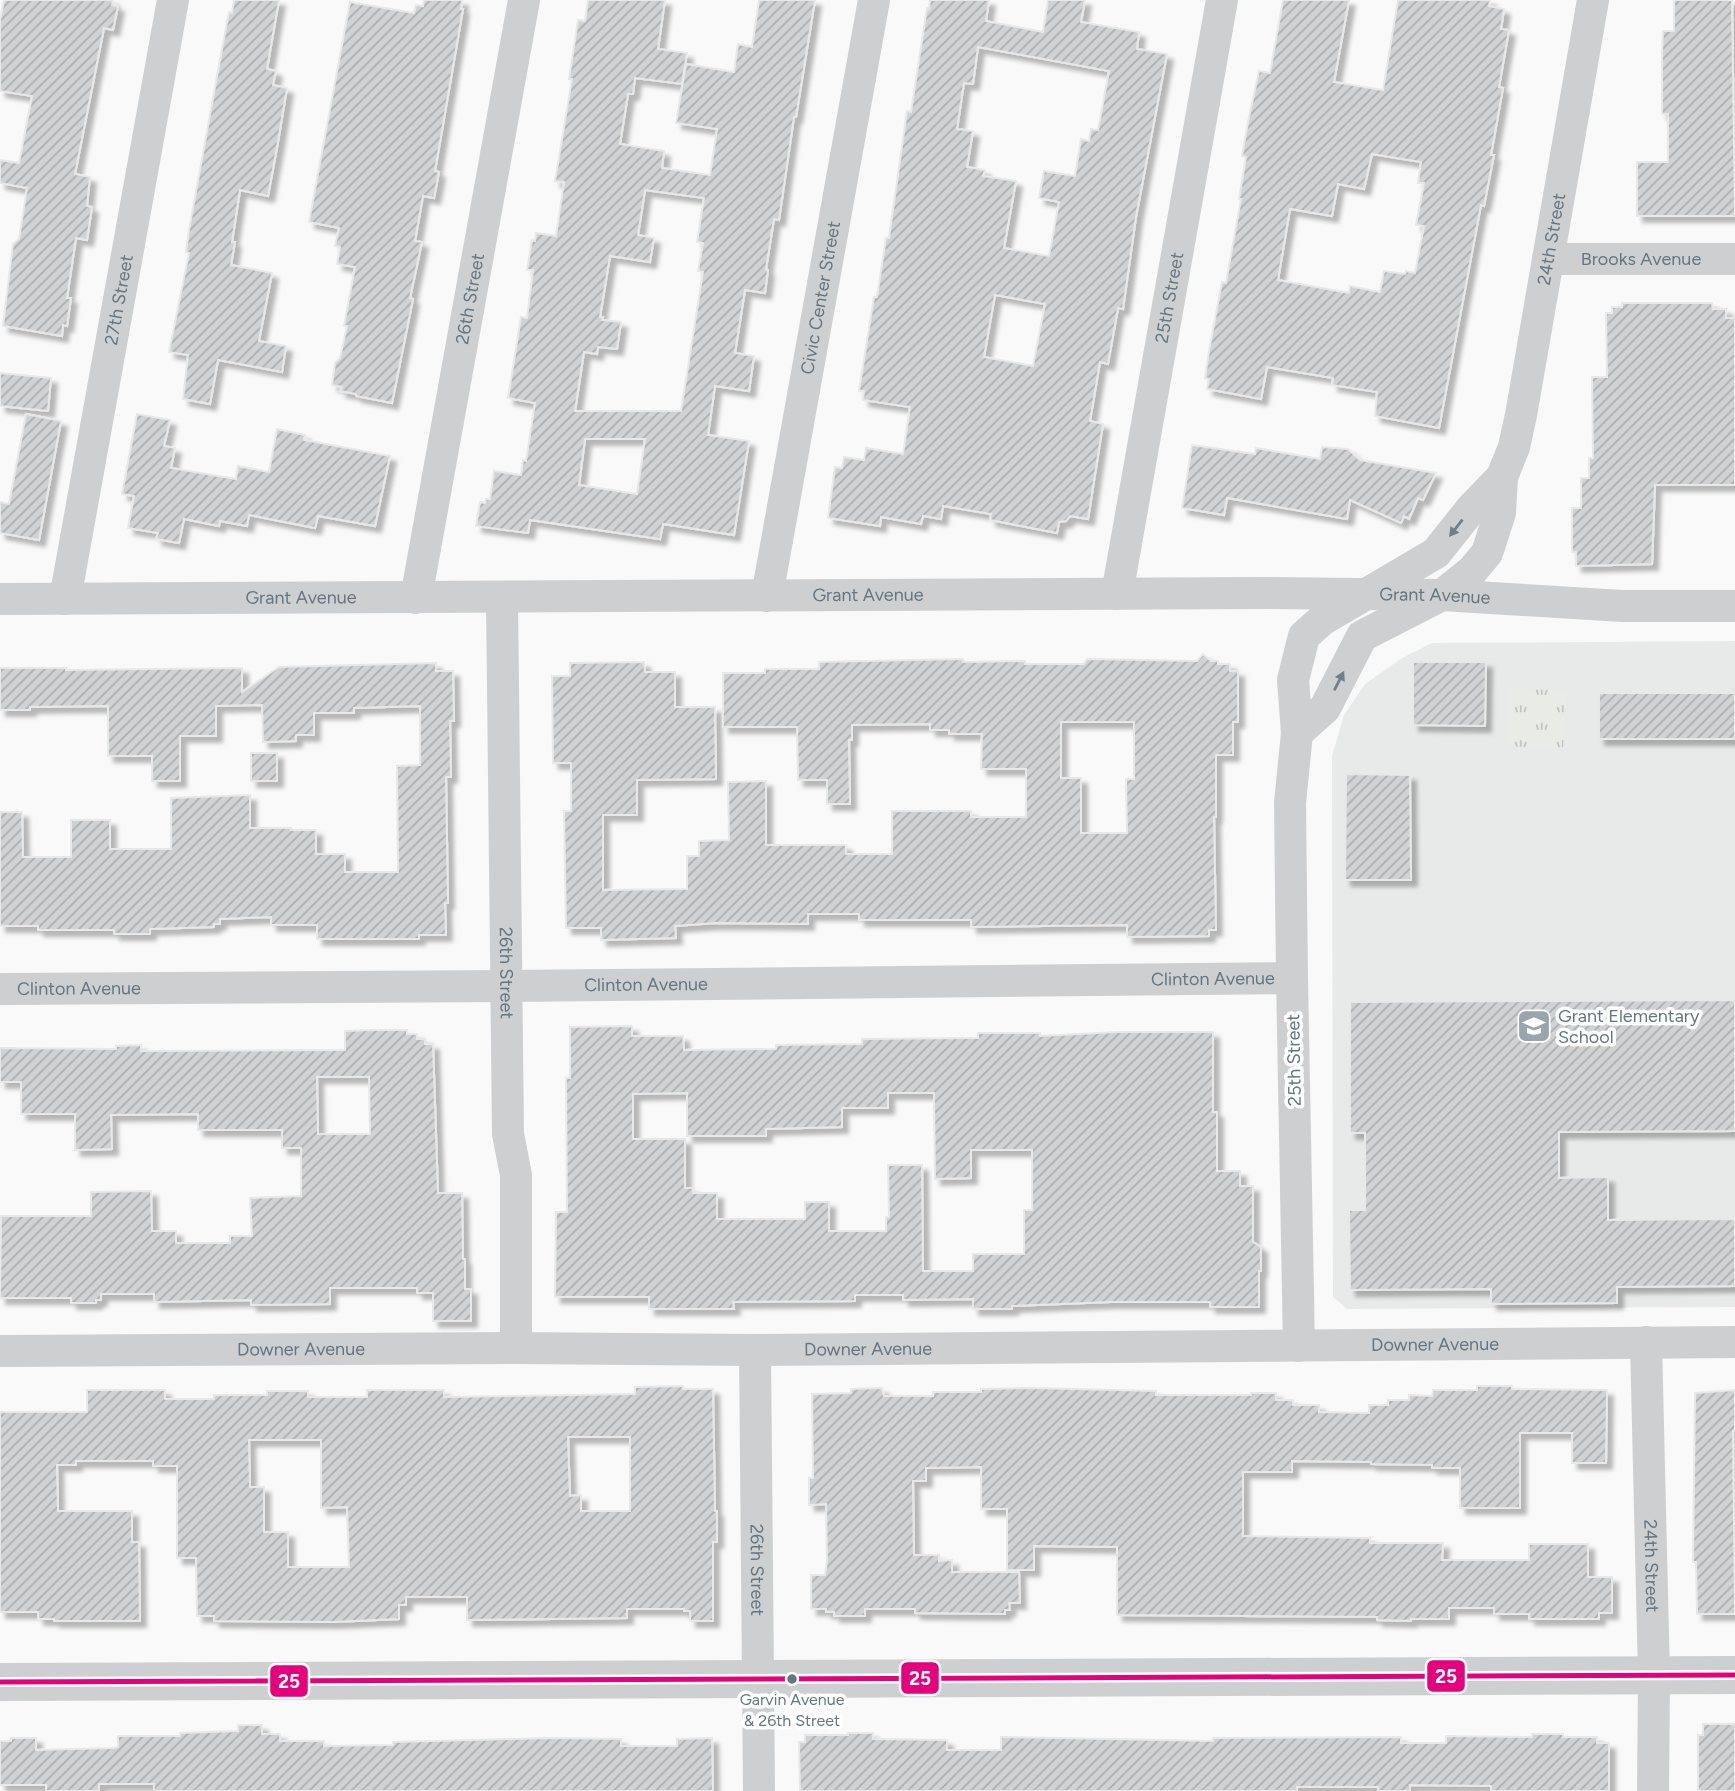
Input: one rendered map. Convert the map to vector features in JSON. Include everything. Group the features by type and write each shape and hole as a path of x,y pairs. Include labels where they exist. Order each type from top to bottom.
{"street":[{"name":"27th Street","path":"65,599 173,0"},
{"name":"26th Street","path":"416,598 524,0"},
{"name":"Civic Center Street","path":"767,596 874,0"},
{"name":"25th Street","path":"1117,594 1222,0"},
{"name":"24th Street","path":"1442,595 1472,571 1487,553 1500,513 1502,477 1514,447 1521,415 1593,0"},
{"name":"Brooks Avenue","path":"1548,259 1735,258"},
{"name":"24th Street","path":"1364,594 1436,553 1471,509 1502,477"},
{"name":"Grant Avenue","path":"0,599 1364,594 1442,595 1623,606 1735,606"},
{"name":"25th Street","path":"1299,1346 1290,803 1297,733 1293,680 1304,636 1322,620 1364,594"},
{"path":"1297,733 1325,708 1362,636 1442,595"},
{"name":"26th Street","path":"502,597 508,1134 516,1175 516,1348"},
{"name":"Clinton Avenue","path":"0,989 1292,978"},
{"name":"24th Street","path":"1646,1342 1654,1676 1653,1791"},
{"name":"Downer Avenue","path":"0,1351 516,1348 755,1350 1735,1342"},
{"name":"26th Street","path":"755,1350 759,1791"},
{"path":"0,1682 1735,1675"}],"shaded area":[{"name":"Grant Elementary School","path":"1735,641 1735,1307 1347,1309 1333,1297 1332,756 1344,715 1365,684 1402,658 1432,643"}],"green space":[{"path":"1509,688 1567,691 1563,749 1506,746"}],"building":[{"path":"4,0 113,0 112,5 118,6 113,30 104,28 75,174 90,177 87,206 92,207 87,240 76,238 67,298 71,298 67,326 63,325 62,336 3,326 13,244 19,239 27,188 0,183 0,160 19,163 32,96 0,91 0,20"},
{"path":"234,0 279,0 267,69 276,71 273,85 287,88 278,142 268,196 240,190 231,265 272,273 259,341 286,346 282,372 218,360 210,404 183,399 188,355 169,352 189,253 186,252 189,230 222,49"},
{"path":"424,0 462,0 463,9 435,171 439,172 434,198 423,196 415,241 422,242 392,403 356,396 340,391 342,387 332,385 335,363 340,358 347,326 344,326 355,267 337,264 340,247 335,246 339,228 309,222 350,2 414,13 416,5 423,6"},
{"path":"588,0 665,0 658,49 687,53 682,84 635,78 633,94 628,94 620,144 664,151 662,168 710,175 717,129 676,123 686,64 734,72 738,44 752,47 759,0 815,0 779,220 774,219 765,293 745,290 735,353 754,356 749,391 715,386 708,435 749,441 734,535 663,524 660,539 530,520 528,533 476,526 480,502 485,503 486,499 490,499 494,471 521,475 523,460 526,461 535,403 508,398 521,317 527,318 533,270 527,270 532,240 535,241 536,233 556,236 564,182 555,181 572,79 569,79 578,20 585,21","holes":["645,190 704,198 697,242 703,243 698,271 703,272 681,411 575,411 584,352 597,354 598,347 617,349 621,322 602,320 603,317 600,317 610,256 650,262 654,238 638,235","585,439 645,439 637,494 579,485"]},
{"path":"930,0 989,0 986,21 1043,32 1048,0 1085,0 1081,22 1139,32 1137,49 1167,54 1136,217 1123,309 1118,308 1108,364 1100,362 1090,421 1103,424 1088,519 1070,516 1066,521 1059,522 1057,533 990,520 991,514 943,506 941,519 923,516 921,524 881,517 880,526 828,518 835,467 842,468 844,457 864,460 866,448 903,454 910,407 863,400 864,391 859,391 874,297 877,297 886,238 889,238 907,111 911,112 927,8 929,9","holes":["978,47 1109,71 1098,130 1091,129 1089,141 1081,139 1075,176 1044,171 1039,198 1059,202 1049,256 1004,248 1016,181 983,176 985,170 967,167 973,131 957,129 964,83 973,84","995,295 1045,304 1033,366 984,357"]},
{"path":"1283,0 1349,0 1334,82 1383,90 1398,0 1490,0 1489,6 1504,9 1501,29 1509,30 1499,87 1503,88 1491,155 1494,155 1484,206 1481,205 1439,428 1375,416 1377,392 1332,385 1333,378 1267,367 1261,399 1207,389 1209,379 1205,378 1209,351 1222,282 1226,283 1241,199 1246,157 1242,156 1248,122 1259,71 1270,73","holes":["1372,154 1421,162 1418,183 1424,183 1416,225 1424,226 1415,273 1384,271 1380,292 1350,286 1349,293 1278,280 1290,209 1332,216 1338,184 1364,189"]},
{"path":"1674,0 1732,0 1735,216 1637,216 1637,162 1668,162 1668,114 1662,114 1662,54 1663,31 1674,31"},
{"path":"1622,303 1712,303 1713,309 1726,309 1726,318 1735,318 1735,485 1655,485 1652,564 1576,566 1576,552 1572,552 1572,508 1581,508 1581,478 1589,478 1589,458 1593,458 1592,377 1607,377 1606,313 1612,313 1612,307 1622,307"},
{"path":"0,373 51,378 48,411 0,406"},
{"path":"26,414 61,421 39,540 0,533 0,502 9,504"},
{"path":"137,414 170,420 164,446 175,448 171,468 236,479 238,466 269,472 277,429 305,435 304,440 390,456 375,526 318,516 315,528 249,515 247,526 220,521 219,526 184,519 179,543 156,539 158,533 128,528 134,496 122,494"},
{"path":"1192,445 1255,454 1256,448 1320,459 1322,447 1348,449 1360,460 1436,473 1423,500 1418,498 1409,519 1404,516 1401,523 1350,500 1347,519 1227,498 1224,515 1182,508"},
{"path":"1203,654 1211,661 1218,661 1218,664 1230,664 1230,671 1238,671 1238,722 1233,722 1233,755 1216,755 1216,930 1209,930 1209,936 1127,937 1127,925 971,927 971,920 859,920 859,914 808,914 808,924 716,923 675,926 676,938 601,940 601,928 566,928 564,811 571,811 571,763 553,763 552,676 570,676 570,663 644,662 645,672 675,672 675,707 715,707 716,779 637,780 637,815 603,815 603,890 687,889 687,856 699,856 699,841 729,840 728,782 766,781 766,845 846,845 846,854 892,854 892,811 971,811 971,817 1026,817 1026,769 981,769 982,734 949,734 949,730 930,730 930,724 852,725 852,740 849,740 850,804 827,804 827,780 798,780 797,727 723,727 723,673 765,673 765,669 819,669 819,662 963,659 963,662 1084,664 1087,659 1197,661","holes":["1061,722 1134,722 1134,779 1126,779 1127,833 1081,833 1081,778 1061,778"]},
{"path":"1413,662 1486,662 1485,726 1413,725"},
{"path":"436,663 436,671 453,671 451,777 446,777 446,935 419,935 419,939 317,939 317,925 271,925 271,917 220,919 220,924 214,924 214,927 150,929 150,934 0,926 0,812 22,812 23,857 71,857 71,820 110,820 110,849 171,849 171,798 250,795 250,828 316,830 316,854 345,854 345,872 398,872 397,766 420,765 420,706 354,708 354,713 314,713 314,735 296,735 296,741 263,742 262,705 216,706 216,736 180,736 180,781 152,781 152,756 108,756 108,706 0,710 0,668 242,668 242,692 279,667"},
{"path":"1599,693 1735,693 1735,739 1599,739"},
{"path":"251,753 277,753 277,781 251,781"},
{"path":"1346,774 1410,775 1411,880 1345,880"},
{"path":"1735,1000 1735,1131 1559,1132 1559,1178 1608,1177 1608,1220 1735,1219 1735,1286 1617,1287 1617,1303 1491,1304 1491,1289 1350,1290 1349,1210 1365,1210 1365,1133 1350,1133 1350,1002"},
{"path":"632,1026 632,1036 683,1036 684,1050 862,1044 862,1039 978,1038 978,1033 1040,1033 1040,1036 1118,1032 1213,1032 1213,1112 1217,1112 1217,1171 1240,1171 1240,1186 1253,1186 1253,1242 1261,1247 1259,1307 1210,1307 1210,1302 1110,1302 973,1309 973,1299 903,1300 903,1295 855,1295 855,1301 733,1302 734,1309 649,1309 649,1297 555,1297 556,1212 567,1212 566,1078 570,1078 570,1027","holes":["687,1093 687,1136 766,1136 766,1129 842,1127 842,1108 888,1108 888,1093 934,1093 935,1179 971,1178 971,1150 1032,1150 1032,1210 1024,1210 1024,1254 973,1254 973,1271 923,1271 922,1165 888,1165 889,1217 886,1217 886,1231 829,1231 829,1202 805,1202 805,1219 717,1219 717,1193 693,1193 693,1188 685,1188 685,1139 633,1139 633,1094"]},
{"path":"407,1030 407,1034 417,1034 417,1039 425,1039 425,1044 433,1044 438,1193 462,1193 465,1289 471,1289 471,1321 433,1321 433,1293 417,1293 417,1288 330,1288 330,1304 251,1305 251,1300 154,1302 154,1294 101,1294 101,1300 96,1300 96,1303 71,1303 71,1298 0,1298 1,1216 91,1216 91,1192 151,1191 152,1231 176,1231 176,1243 230,1243 230,1236 252,1236 250,1198 301,1196 301,1148 282,1148 282,1130 198,1130 198,1114 111,1115 112,1149 75,1150 75,1114 21,1114 21,1082 0,1082 0,1048 116,1049 116,1046 141,1045 141,1051 345,1050 345,1031","holes":["317,1077 369,1077 370,1134 318,1134"]},
{"path":"683,1386 683,1389 713,1389 717,1542 713,1542 713,1621 690,1621 690,1611 684,1609 627,1609 627,1618 467,1620 467,1597 406,1597 406,1605 399,1605 399,1619 333,1622 214,1621 214,1616 197,1616 196,1558 177,1558 177,1466 153,1466 153,1461 76,1461 76,1465 57,1465 58,1511 132,1511 132,1542 139,1542 140,1621 54,1621 38,1619 38,1612 0,1612 0,1412 87,1412 87,1390 165,1390 165,1399 214,1399 214,1395 267,1395 267,1391 308,1391 308,1397 367,1397 367,1390 444,1390 444,1397 635,1394 635,1387","holes":["568,1437 630,1437 630,1511 581,1511 581,1495 570,1496","249,1440 321,1440 321,1508 347,1507 349,1567 288,1567 288,1532 264,1532 264,1487 250,1487"]},
{"path":"1477,1386 1607,1390 1606,1463 1572,1463 1572,1433 1520,1433 1520,1508 1460,1508 1460,1468 1371,1462 1292,1461 1292,1472 1243,1472 1243,1536 1370,1538 1370,1543 1443,1543 1442,1560 1529,1560 1529,1544 1588,1544 1588,1577 1612,1577 1612,1613 1599,1613 1599,1619 1529,1619 1529,1614 1494,1614 1494,1608 1449,1608 1449,1619 1411,1621 1377,1620 1377,1617 1117,1615 1117,1547 1034,1546 1034,1570 1007,1570 1007,1509 981,1509 981,1467 926,1468 926,1481 913,1481 914,1555 939,1555 939,1561 952,1560 952,1572 1019,1572 1020,1603 1009,1603 1010,1610 1005,1610 1005,1614 915,1613 915,1609 865,1609 865,1616 834,1616 834,1612 826,1612 826,1609 811,1609 811,1575 825,1575 827,1561 826,1504 809,1505 809,1478 813,1478 812,1394 851,1393 851,1389 882,1388 884,1396 933,1396 933,1392 1031,1388 1156,1391 1156,1395 1276,1393 1276,1400 1293,1400 1293,1405 1319,1405 1319,1412 1369,1413 1369,1405 1388,1405 1388,1400 1409,1400 1409,1395 1432,1396 1433,1390 1477,1390"},
{"path":"1735,1390 1735,1614 1697,1614 1696,1562 1693,1562 1695,1393"},
{"path":"1703,1724 1735,1724 1735,1791 1698,1791 1698,1735 1703,1735"},
{"path":"238,1725 262,1725 262,1734 280,1734 280,1741 324,1741 324,1746 549,1738 621,1739 621,1746 677,1746 677,1739 712,1738 713,1791 154,1791 154,1784 99,1784 99,1791 46,1791 46,1785 0,1785 0,1741 11,1741 11,1738 36,1738 36,1750 114,1748 118,1747 118,1736 180,1736 180,1733 238,1731"},
{"path":"873,1733 873,1739 947,1740 947,1750 1001,1750 1001,1737 1213,1741 1213,1738 1401,1737 1401,1743 1446,1743 1446,1736 1532,1737 1532,1734 1563,1734 1563,1737 1597,1737 1597,1743 1609,1743 1609,1791 1491,1791 1491,1786 1410,1785 1410,1791 1378,1791 1378,1787 1297,1787 1297,1791 800,1791 799,1742 805,1742 805,1735"}],"transit line":[{"name":"25","path":"0,1682 1735,1675"}],"place":[{"name":"Grant Elementary School","path":"1534,1026"},
{"name":"Garvin Avenue & 26th Street","path":"792,1679"}]}
